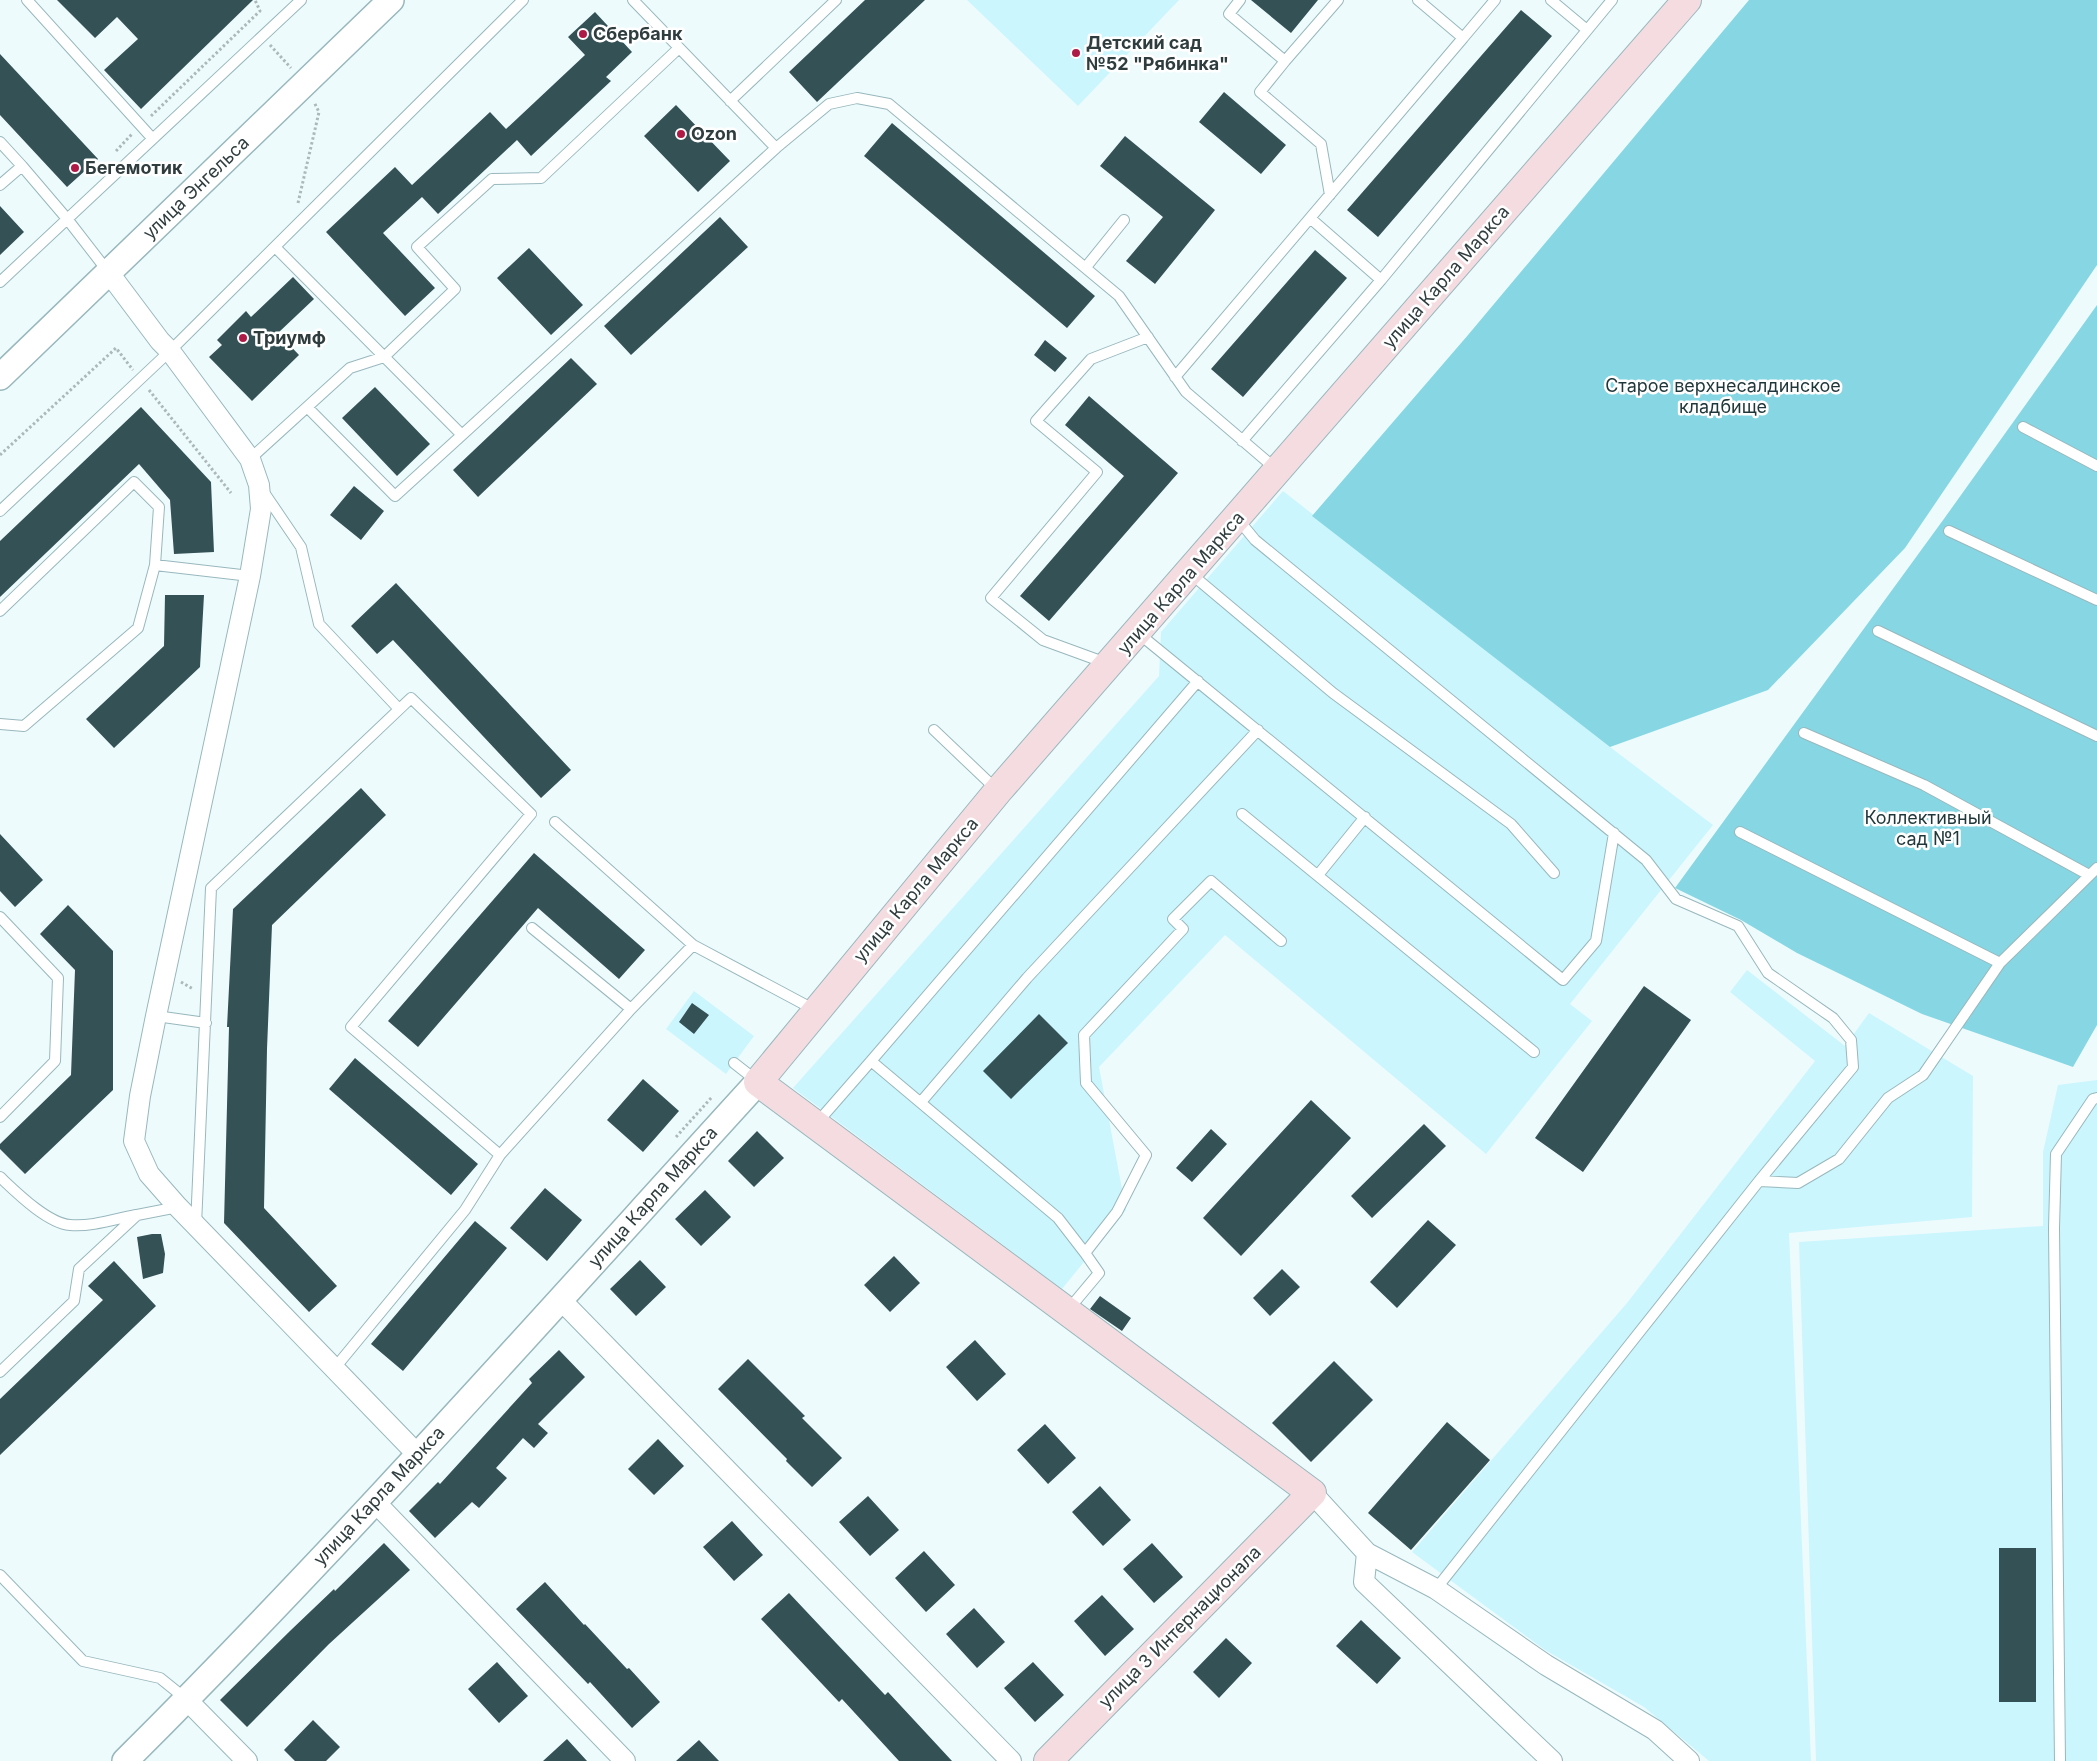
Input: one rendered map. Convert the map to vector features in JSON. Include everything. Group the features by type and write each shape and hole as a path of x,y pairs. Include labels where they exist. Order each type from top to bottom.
{"main road":[{"name":"улица Карла Маркса","path":"758,1082 998,791 1138,633 1687,0"},
{"path":"758,1082 1312,1493"},
{"name":"улица 3 Интернационала","path":"1048,1761 1312,1493"}],"street":[{"name":"улица Энгельса","path":"0,377 391,0"},
{"path":"108,272 160,341 170,351 250,459 259,485 261,509 250,576 156,1016 140,1096 134,1141 149,1174 178,1207 418,1455"},
{"name":"улица Карла Маркса","path":"125,1761 187,1700 418,1455 758,1082"},
{"path":"560,1299 1011,1761"},
{"path":"1312,1493 1366,1553 1436,1589 1546,1665 1655,1730 1689,1761"},
{"path":"374,1501 625,1761"},
{"path":"1366,1553 1364,1582 1552,1761"},
{"path":"187,1700 247,1761"}],"lane":[{"path":"28,0 152,138"},
{"path":"0,282 301,0"},
{"path":"0,511 170,351 524,0"},
{"path":"633,0 776,148"},
{"path":"730,101 836,0"},
{"path":"1240,0 1229,14 1284,61"},
{"path":"1330,195 1321,144 1260,92 1284,61 1338,0"},
{"path":"1418,0 1463,38"},
{"path":"1175,377 1495,0"},
{"path":"1551,0 1587,30"},
{"path":"1242,441 1382,280 1612,0"},
{"path":"250,459 350,368 384,357 455,290 417,247 492,179 541,178 679,48"},
{"path":"308,407 395,496 776,148 829,104 858,98 889,104 1120,296 1186,392 1278,471"},
{"path":"0,142 68,220 108,272"},
{"path":"0,186 22,166"},
{"path":"1310,218 1382,280"},
{"path":"1086,268 1124,220"},
{"path":"275,247 462,435"},
{"path":"1109,665 1043,640 991,598 1097,472 1036,421 1091,360 1148,337"},
{"path":"2023,427 2097,466"},
{"path":"0,611 134,482 159,507 155,565 138,628 24,726 0,724"},
{"path":"259,485 301,547 319,624 399,709"},
{"path":"1237,518 1256,540 1646,860 1676,899 1738,926 1768,972 1833,1018 1850,1040 1853,1067 1759,1181 1436,1589"},
{"path":"1949,532 2097,600"},
{"path":"155,565 250,576"},
{"path":"1190,572 1333,693 1511,824 1554,873"},
{"path":"1878,631 2097,736"},
{"path":"1138,633 1563,980 1596,940 1614,834"},
{"path":"816,1124 1198,681"},
{"path":"196,1224 211,888 411,698 531,814 351,1027 500,1155"},
{"path":"934,730 998,791"},
{"path":"921,1102 1027,978 1258,730"},
{"path":"1804,733 1924,785 2089,876"},
{"path":"1242,814 1534,1052"},
{"path":"1318,875 1365,817"},
{"path":"555,822 693,945 816,1010"},
{"path":"1740,832 2000,963"},
{"path":"1759,1181 1798,1183 1838,1159 1888,1098 1923,1075 2000,963 2097,868"},
{"path":"1085,1253 1117,1212 1146,1155 1086,1083 1084,1035 1183,928 1172,919 1211,881 1281,941"},
{"path":"0,918 58,978 55,1061 0,1117"},
{"path":"532,928 631,1009"},
{"path":"334,1369 466,1210 500,1155 631,1009 693,945"},
{"path":"156,1016 206,1023"},
{"path":"871,1061 1058,1218 1099,1273 1068,1311"},
{"path":"734,1063 758,1082"},
{"path":"2060,1761 2054,1228 2056,1154 2093,1099 2097,1098"},
{"path":"0,1177 58,1222 78,1225 178,1207"},
{"path":"0,1372 74,1301 79,1269 137,1215"},
{"path":"0,1575 83,1661 160,1678 187,1700"}],"shaded area":[{"name":"Детский сад №52 \"Рябинка\"","path":"967,0 1179,0 1078,106"},
{"path":"1283,491 1610,747 1713,825 1570,1004 1592,1021 1486,1154 1225,935 1099,1067 1126,1210 1062,1289 793,1088 1159,676 1161,632"},
{"path":"1747,970 1845,1046 1869,1013 1973,1076 1972,1217 1789,1233 1811,1761 1709,1761 1644,1707 1545,1650 1412,1552 1627,1303 1815,1061 1730,992"},
{"path":"694,991 754,1036 726,1074 666,1029"},
{"path":"2097,1080 2097,1761 1816,1761 1799,1242 2043,1226 2043,1152 2058,1085"}],"green space":[{"name":"Старое верхнесалдинское кладбище","path":"1749,0 2097,0 2097,265 1905,548 1768,690 1610,747 1312,516 1468,335"},
{"name":"Коллективный сад №1","path":"2097,305 2097,1025 2073,1067 1922,1014 1797,953 1741,920 1675,888"}],"building":[{"path":"57,0 253,0 141,109 104,70 138,39 117,17 95,38"},
{"path":"865,0 925,0 817,102 789,72"},
{"path":"1251,0 1318,0 1291,33"},
{"path":"1521,10 1552,36 1378,237 1347,210"},
{"path":"595,12 632,52 606,77 611,81 531,156 517,140 438,214 422,197 383,233 435,288 405,316 326,232 395,167 412,185 490,112 506,129 585,55 568,37"},
{"path":"0,54 98,159 67,187 0,115"},
{"path":"1224,92 1286,145 1261,174 1199,122"},
{"path":"676,105 730,161 698,192 644,136"},
{"path":"892,123 1095,296 1067,328 864,156"},
{"path":"1125,136 1215,210 1155,284 1126,261 1163,217 1100,166"},
{"path":"0,206 24,232 0,255"},
{"path":"720,217 748,247 631,355 604,326"},
{"path":"529,248 583,305 551,335 497,278"},
{"path":"1315,250 1347,278 1243,397 1211,369"},
{"path":"293,277 314,299 278,333 299,355 252,401 209,357 222,345 217,340 246,311 251,317"},
{"path":"1045,340 1067,358 1055,372 1034,355"},
{"path":"571,358 597,384 478,497 453,470"},
{"path":"375,387 430,444 397,476 342,418"},
{"path":"1089,396 1178,473 1049,621 1020,596 1124,476 1065,425"},
{"path":"141,407 211,482 214,552 174,554 170,500 139,464 0,597 0,541"},
{"path":"354,486 384,511 361,540 330,515"},
{"path":"396,583 571,770 541,798 393,640 377,654 351,626"},
{"path":"165,595 204,595 200,667 114,748 86,719 164,646"},
{"path":"361,788 386,815 272,925 264,1208 337,1286 309,1312 224,1223 229,1027 227,1027 233,909"},
{"path":"0,834 43,880 15,907 0,891"},
{"path":"534,853 645,950 619,979 538,908 418,1047 388,1021"},
{"path":"68,905 113,951 113,1090 25,1174 0,1149 0,1144 71,1075 75,970 40,934"},
{"path":"1644,986 1691,1020 1583,1172 1535,1138"},
{"path":"692,1003 709,1015 694,1034 679,1022"},
{"path":"1039,1014 1068,1043 1011,1099 983,1071"},
{"path":"355,1058 478,1164 451,1195 329,1089"},
{"path":"643,1079 679,1111 643,1152 607,1120"},
{"path":"1311,1100 1351,1138 1241,1256 1203,1218"},
{"path":"1424,1124 1446,1146 1372,1218 1351,1196"},
{"path":"1211,1129 1227,1144 1192,1182 1176,1168"},
{"path":"757,1131 784,1158 754,1187 728,1161"},
{"path":"545,1188 582,1220 547,1261 510,1228"},
{"path":"705,1190 731,1217 701,1246 675,1219"},
{"path":"1428,1220 1456,1245 1397,1308 1370,1282"},
{"path":"475,1221 507,1248 403,1371 371,1344"},
{"path":"161,1234 165,1254 163,1273 143,1279 137,1237"},
{"path":"894,1256 920,1283 890,1312 864,1285"},
{"path":"640,1260 666,1287 636,1316 610,1289"},
{"path":"114,1261 156,1306 0,1455 0,1399 103,1300 88,1286"},
{"path":"1282,1269 1300,1287 1270,1316 1253,1298"},
{"path":"1100,1296 1131,1318 1122,1331 1090,1309"},
{"path":"975,1340 1006,1374 977,1401 946,1367"},
{"path":"559,1350 585,1377 538,1424 548,1433 534,1448 523,1438 496,1468 507,1478 479,1508 472,1502 435,1538 409,1511 438,1482 440,1484 532,1383 529,1379"},
{"path":"748,1359 805,1416 802,1418 842,1458 812,1487 718,1389"},
{"path":"1334,1361 1373,1400 1311,1462 1272,1423"},
{"path":"1447,1422 1490,1460 1411,1550 1368,1513"},
{"path":"1045,1424 1076,1458 1048,1484 1017,1450"},
{"path":"658,1439 684,1466 654,1495 628,1469"},
{"path":"1100,1486 1131,1520 1103,1546 1072,1512"},
{"path":"868,1496 899,1530 870,1556 839,1522"},
{"path":"732,1521 763,1555 734,1581 703,1547"},
{"path":"384,1543 410,1570 329,1644 247,1727 220,1700"},
{"path":"1152,1543 1183,1577 1154,1603 1123,1569"},
{"path":"1999,1548 2036,1548 2036,1702 1999,1702"},
{"path":"924,1551 955,1585 926,1612 895,1578"},
{"path":"545,1582 584,1625 627,1669 629,1668 660,1702 632,1728 590,1682 588,1684 516,1609"},
{"path":"789,1593 885,1695 888,1692 952,1761 899,1761 842,1699 839,1702 761,1619"},
{"path":"1102,1595 1134,1629 1105,1656 1074,1621"},
{"path":"974,1608 1005,1642 977,1668 946,1634"},
{"path":"1361,1620 1401,1658 1377,1684 1336,1646"},
{"path":"1226,1638 1252,1663 1219,1698 1193,1672"},
{"path":"497,1662 528,1696 499,1723 468,1689"},
{"path":"1033,1662 1064,1695 1035,1722 1004,1688"},
{"path":"313,1720 340,1747 326,1761 295,1761 284,1750"},
{"path":"567,1739 587,1761 543,1761"},
{"path":"699,1740 719,1761 676,1761"}],"place":[{"name":"Сбербанк","path":"583,34"},
{"name":"Детский сад №52 \"Рябинка\"","path":"1076,53"},
{"name":"Ozon","path":"681,134"},
{"name":"Бегемотик","path":"75,168"},
{"name":"Триумф","path":"243,338"}]}
